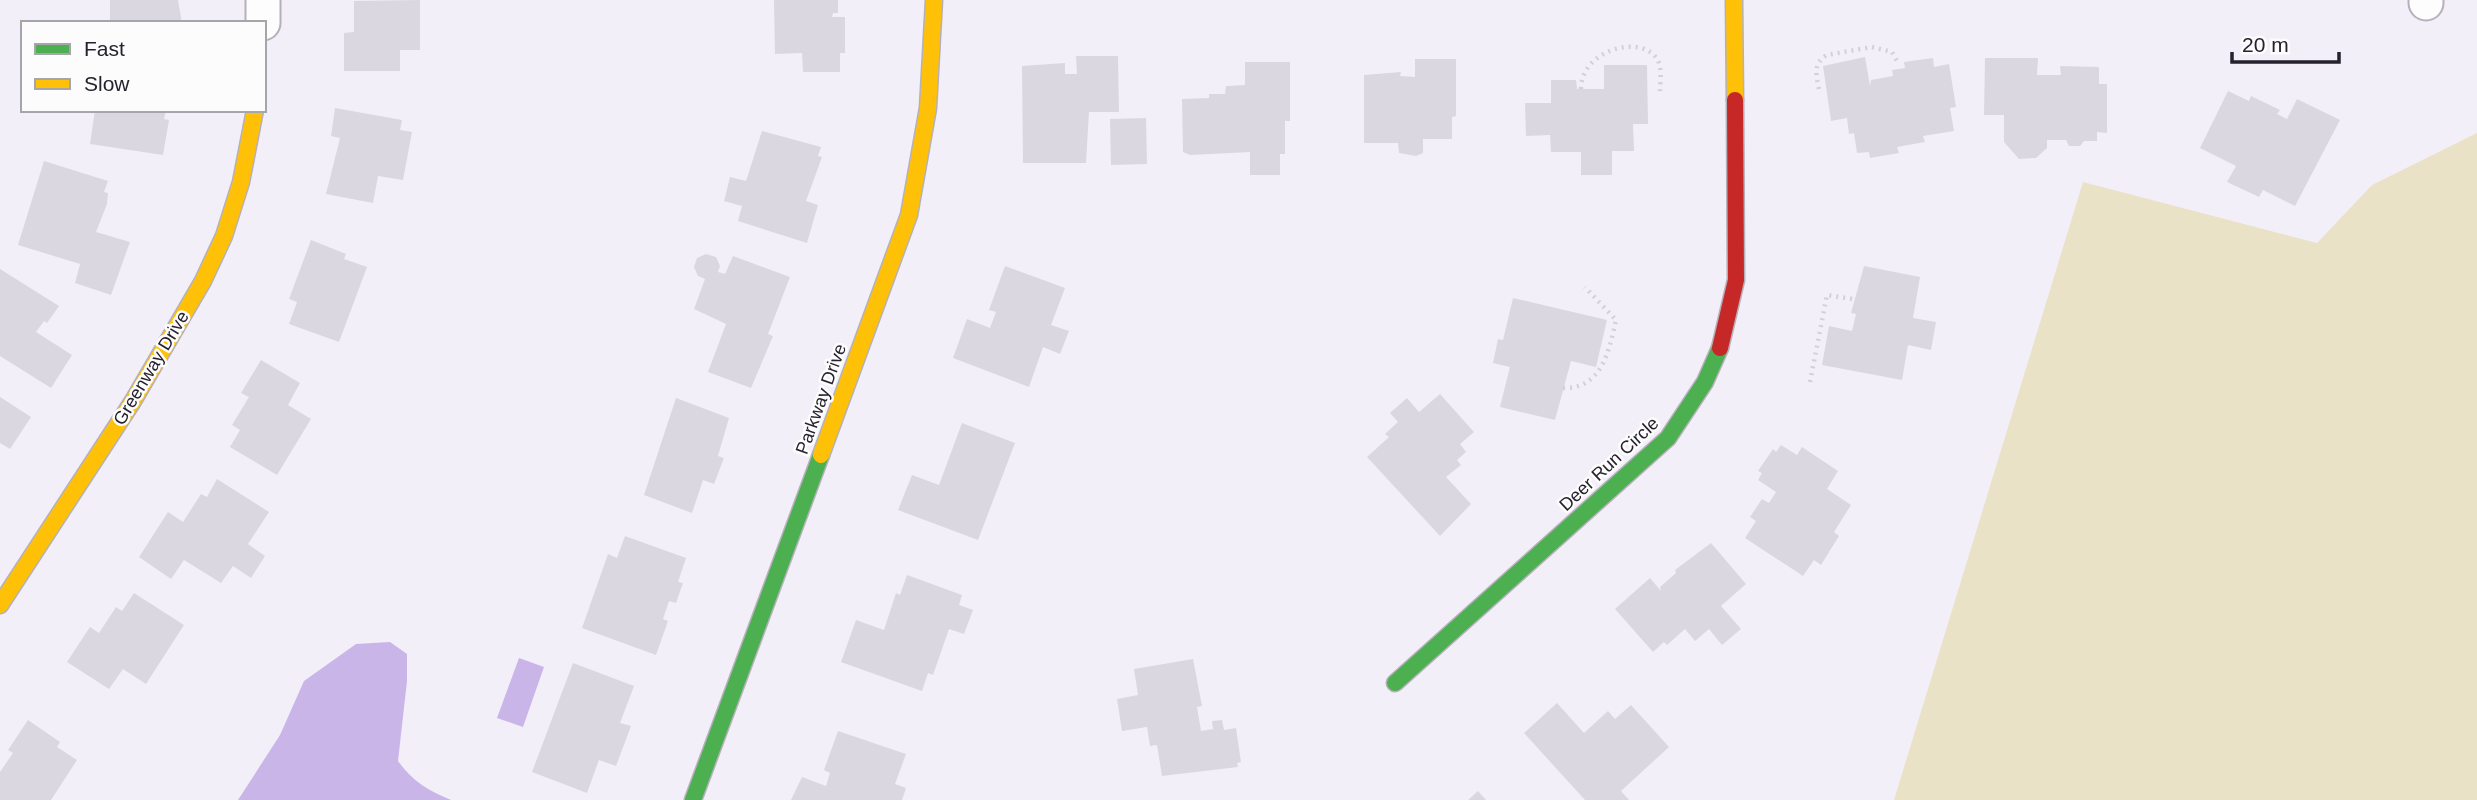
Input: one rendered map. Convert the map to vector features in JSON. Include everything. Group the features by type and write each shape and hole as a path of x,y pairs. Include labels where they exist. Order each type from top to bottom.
{"street":[{"path":"263,0 263,21"},
{"name":"Parkway Drive","path":"694,800 909,215 922,164 932,94 934,0"},
{"name":"Deer Run Circle","path":"1395,683 1668,438 1694,404 1716,365 1731,320 1736,279 1734,0"},
{"name":"Greenway Drive","path":"0,605 132,401 203,281 224,236 242,182 255,112"}],"path":[{"path":"1819,89 1816,71 1821,58 1827,55 1881,47 1892,52 1898,64"},
{"path":"1581,89 1581,78 1590,62 1608,51 1632,48 1652,54 1659,64 1660,92"},
{"path":"1563,388 1583,386 1606,363 1616,320 1585,287"},
{"path":"1810,382 1827,295 1853,299"}],"shaded area":[{"path":"2477,133 2477,800 1894,800 2083,182 2317,243 2372,185"},
{"path":"390,642 407,654 407,681 398,761 422,785 451,800 238,800 280,735 304,681 356,644"},
{"path":"519,658 544,667 523,727 497,718"}],"building":[{"path":"110,0 178,0 182,21 110,21"},
{"path":"420,0 420,50 400,50 400,71 344,71 344,33 354,32 354,1"},
{"path":"774,0 838,0 838,13 833,13 832,17 845,17 845,53 840,53 840,72 803,72 802,53 775,54"},
{"path":"1076,56 1118,56 1119,112 1089,112 1086,163 1023,163 1022,66 1065,63 1065,74 1077,74"},
{"path":"1865,57 1870,86 1871,80 1893,76 1892,70 1905,68 1904,62 1933,58 1934,67 1949,64 1956,107 1950,108 1954,131 1923,136 1925,142 1897,147 1899,153 1870,158 1869,152 1857,153 1854,133 1849,134 1847,118 1831,121 1823,66"},
{"path":"1985,58 2038,58 2037,75 2061,75 2060,66 2099,67 2099,84 2107,84 2107,133 2097,132 2097,141 2084,141 2080,146 2069,146 2066,140 2047,140 2047,148 2036,158 2019,159 2004,142 2004,115 1984,115"},
{"path":"1415,59 1456,59 1456,116 1452,117 1452,139 1423,139 1423,153 1416,156 1399,153 1398,143 1364,143 1364,75 1401,72 1400,76 1415,77"},
{"path":"1245,62 1290,62 1290,121 1285,121 1285,154 1280,154 1280,175 1250,175 1250,152 1190,155 1183,152 1182,99 1209,98 1209,94 1225,94 1226,86 1245,85"},
{"path":"1604,65 1647,65 1648,124 1633,124 1634,151 1612,151 1612,175 1581,175 1581,152 1551,152 1550,135 1526,136 1525,103 1551,103 1551,80 1576,80 1577,89 1604,89"},
{"path":"2228,91 2249,101 2251,96 2280,110 2277,114 2287,119 2297,99 2340,120 2295,206 2263,190 2259,197 2227,182 2236,166 2200,148"},
{"path":"335,108 402,120 400,130 412,132 403,180 378,176 373,203 326,194 340,138 331,136"},
{"path":"95,112 166,112 164,119 169,120 163,155 90,144"},
{"path":"1146,118 1147,164 1111,165 1110,119"},
{"path":"762,131 821,147 818,156 822,157 806,201 818,205 807,243 738,221 742,206 724,201 730,177 746,181"},
{"path":"44,161 108,181 104,192 108,193 107,204 96,232 130,242 111,295 75,283 80,264 18,245"},
{"path":"311,240 346,254 344,259 367,267 339,342 289,324 297,302 289,299"},
{"path":"706,254 716,257 720,266 718,272 725,274 733,256 790,277 768,334 773,336 751,388 708,372 726,324 694,309 705,279 698,276 694,267 697,258"},
{"path":"1005,266 1065,288 1051,325 1069,331 1060,354 1043,347 1029,387 953,358 967,319 990,328 996,312 989,310"},
{"path":"1864,266 1920,277 1913,318 1936,322 1931,350 1908,345 1902,380 1822,365 1829,326 1852,331 1856,314 1851,313"},
{"path":"0,269 59,306 47,323 44,321 36,332 72,355 51,388 0,356"},
{"path":"1513,298 1607,320 1596,367 1571,361 1555,420 1500,407 1510,367 1493,363 1498,339 1503,340"},
{"path":"261,360 300,383 288,405 311,419 277,475 230,447 240,430 232,425 249,397 241,393"},
{"path":"1440,394 1474,432 1460,444 1466,452 1457,460 1461,465 1446,477 1471,504 1440,536 1367,457 1389,437 1385,434 1398,422 1390,413 1407,398 1419,412"},
{"path":"0,397 31,417 10,449 0,443"},
{"path":"676,398 729,418 718,456 724,458 714,484 703,480 692,513 644,495"},
{"path":"962,423 1015,443 978,540 898,510 912,475 939,485"},
{"path":"1781,445 1797,455 1802,447 1838,471 1827,489 1851,505 1834,532 1839,536 1821,565 1814,560 1803,576 1745,538 1756,521 1750,517 1762,499 1769,503 1776,492 1758,480 1762,473 1758,471 1773,449 1776,452"},
{"path":"217,479 269,512 248,544 265,556 251,578 233,566 221,583 184,560 171,579 139,557 168,512 183,522 201,494 207,497"},
{"path":"625,536 686,558 678,582 683,583 676,603 669,601 663,619 668,621 656,655 582,628 608,554 617,558"},
{"path":"1711,543 1746,584 1721,606 1741,629 1722,645 1709,629 1695,641 1685,629 1667,645 1664,642 1653,652 1615,609 1650,578 1661,591 1660,587 1676,573 1675,570"},
{"path":"907,575 962,595 959,605 973,610 964,634 949,629 933,675 928,673 922,691 841,662 856,620 884,630 896,593 900,595"},
{"path":"134,593 184,625 146,684 123,669 109,689 67,662 90,627 99,633 116,607 122,611"},
{"path":"1193,659 1202,706 1197,707 1201,731 1213,729 1212,721 1222,720 1224,730 1236,728 1241,762 1237,763 1238,767 1162,776 1157,745 1150,746 1147,727 1122,731 1117,699 1138,695 1134,669"},
{"path":"573,663 634,686 620,723 631,726 616,766 599,760 587,793 532,772"},
{"path":"1557,703 1584,733 1608,711 1615,719 1631,705 1669,747 1621,791 1629,800 1585,800 1524,733"},
{"path":"28,720 60,742 57,747 77,760 51,800 0,800 0,772 13,753 8,750"},
{"path":"838,731 906,754 895,784 906,788 902,800 791,800 802,777 826,786 830,773 824,770"},
{"path":"1478,791 1486,800 1468,800"}],"traffic: fast":[{"path":"1395,683 1668,438 1705,382 1720,348"},
{"path":"693,800 821,455"}],"traffic: slow":[{"path":"821,455 909,215 928,108 934,0"},
{"path":"1734,0 1735,100"},
{"path":"0,605 133,401 203,281 224,236 241,182 255,112"}],"traffic: jam":[{"path":"1720,348 1736,280 1735,100"}]}
